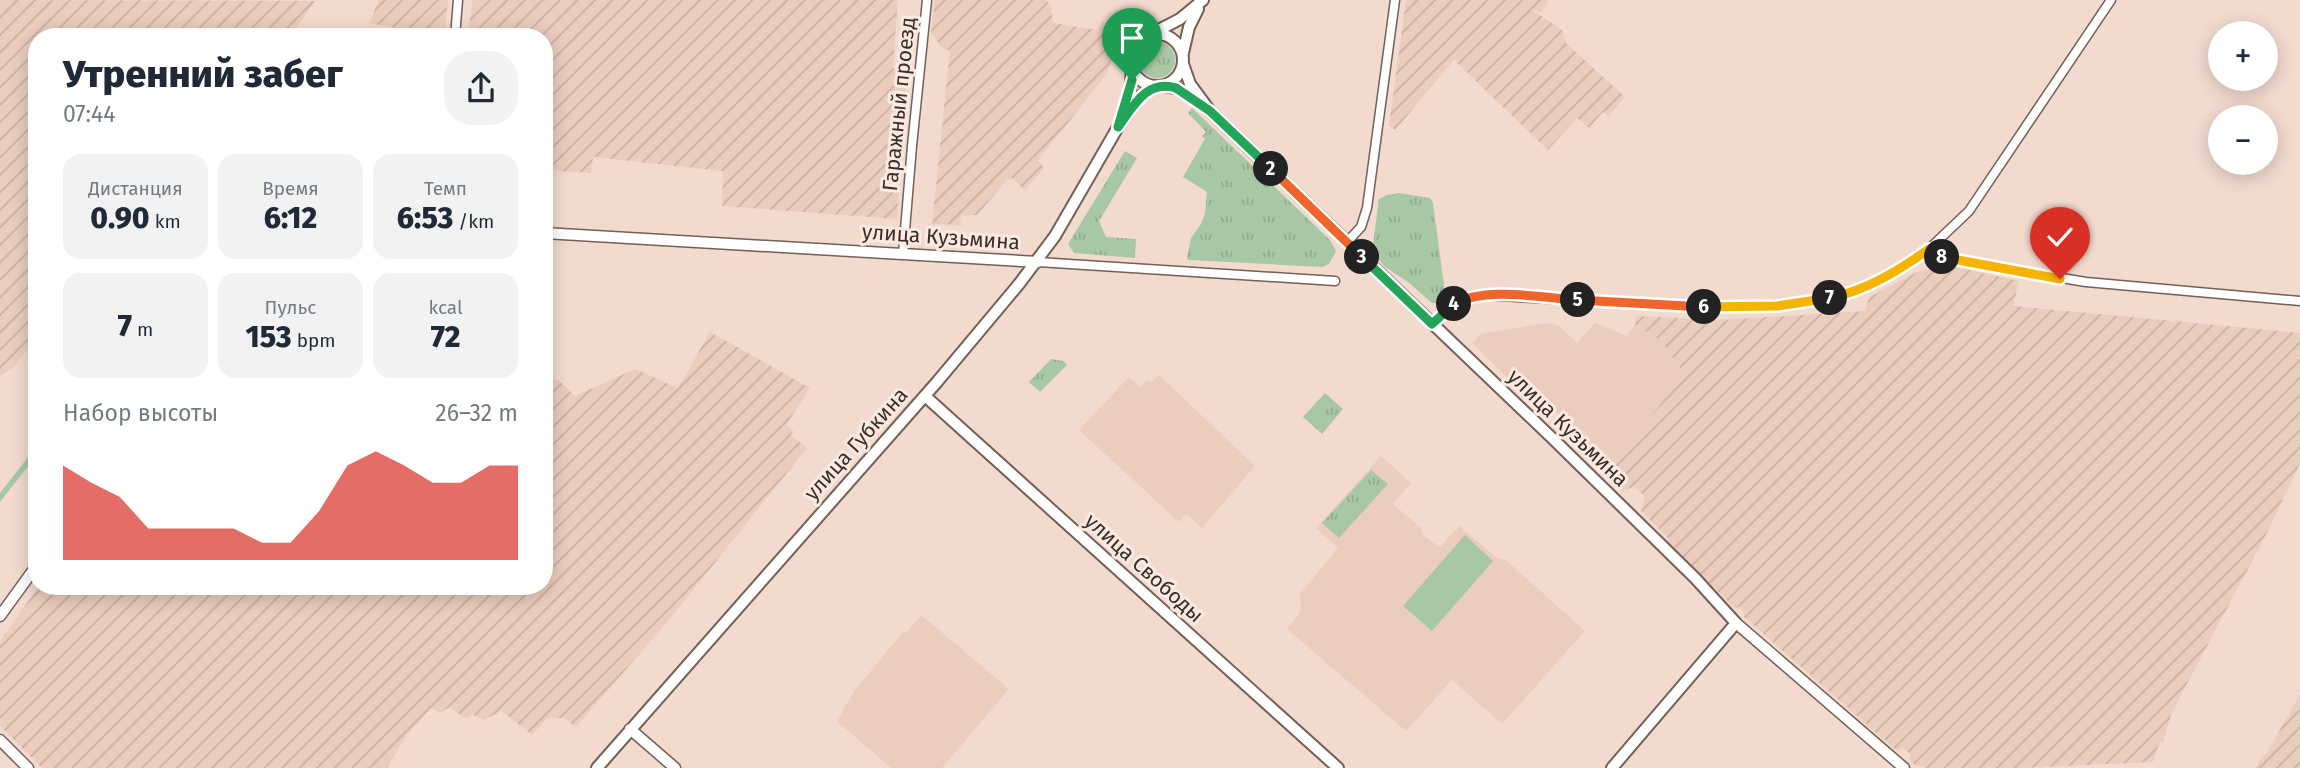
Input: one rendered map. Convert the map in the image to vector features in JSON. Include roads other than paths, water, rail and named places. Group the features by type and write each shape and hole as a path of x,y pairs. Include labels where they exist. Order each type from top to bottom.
{"main road":[{"path":"1118,127 1130,93 1135,48 1146,37 1180,19 1203,0"},
{"path":"1118,127 1148,90 1177,78 1189,27 1203,0"},
{"path":"1146,37 1159,34 1178,44 1189,84 1210,111"},
{"path":"1132,64 1135,73 1149,85 1180,89 1210,111"},
{"name":"улица Кузьмина","path":"1210,111 1551,437 1737,623"},
{"name":"улица Губкина","path":"597,768 925,396 1038,262 1118,127"},
{"name":"улица Свободы","path":"925,396 1338,768"},
{"path":"1612,768 1737,623"}],"street":[{"path":"456,28 458,0"},
{"name":"Гаражный проезд","path":"903,254 927,0"},
{"path":"1347,242 1361,227 1367,208 1395,0"},
{"path":"1432,324 1455,303 1480,295 1757,307 1799,303 1863,288 1929,249 1957,224 1983,192 2110,0"},
{"name":"улица Кузьмина","path":"553,234 1335,281"},
{"path":"1929,249 1958,261 2060,279 2300,301"},
{"path":"0,616 28,577"},
{"name":"улица Кузьмина","path":"1737,623 1904,768"},
{"path":"630,729 675,768"},
{"path":"0,740 28,768"}]}
